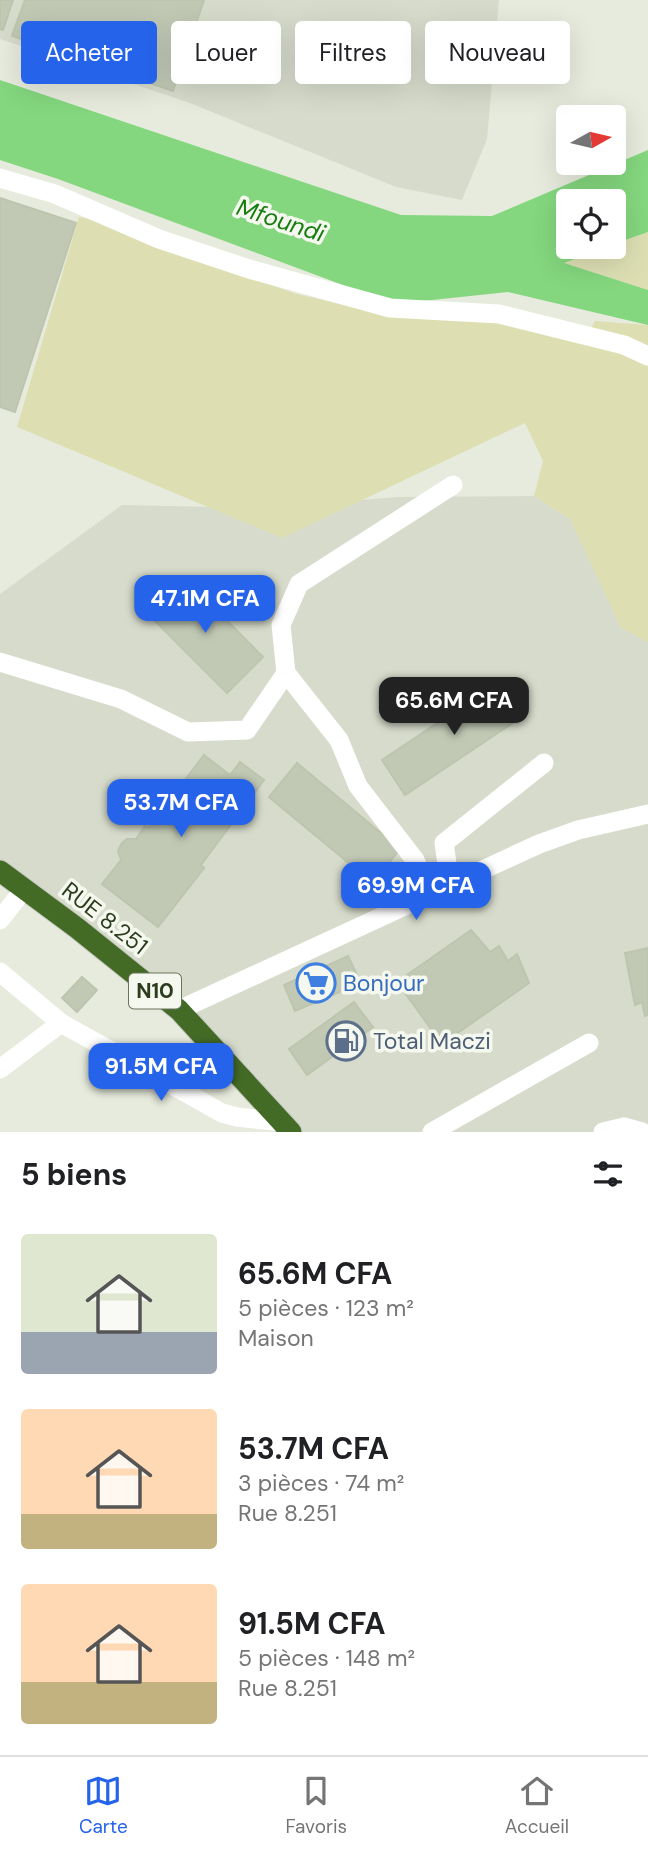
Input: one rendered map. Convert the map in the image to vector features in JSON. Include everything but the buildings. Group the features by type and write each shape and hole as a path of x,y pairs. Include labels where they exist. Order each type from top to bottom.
{"highway":[{"name":"RUE 8.251","path":"0,872 179,1010 286,1127"}],"street":[{"path":"0,178 55,194 159,239 249,269 390,308 499,314 624,345 648,356"},
{"path":"430,894 415,860 358,786 339,740 286,673 281,625 299,584 453,485"},
{"path":"0,662 121,699 188,733 247,730 286,673"},
{"path":"450,884 444,843 544,762"},
{"path":"179,1010 450,884 578,830 648,814"},
{"path":"0,920 24,889"},
{"path":"0,972 61,1023 222,1113 286,1127"},
{"path":"0,1069 61,1023"},
{"path":"432,1132 589,1042"},
{"path":"603,1132 624,1127 642,1132"}],"shaded area":[{"path":"0,0 499,0 497,21 425,21 425,84 492,84 487,139 462,200 396,187 190,103 134,84 157,84 157,21 21,21 21,46 0,39"},
{"path":"79,217 113,224 157,246 297,294 387,315 492,321 583,343 595,321 648,325 648,642 621,628 570,519 534,496 543,461 525,423 282,538 17,427"},
{"path":"648,232 648,290 563,263 574,259 626,259 626,240"},
{"path":"534,496 634,560 648,566 648,1132 291,1132 179,1010 0,872 0,594 122,505 260,508 398,497"}],"water":[{"name":"Mfoundi","path":"0,80 401,215 492,216 589,175 626,175 626,159 648,150 648,232 626,240 626,189 556,189 556,259 575,259 564,263 648,290 648,325 508,292 394,304 0,160"}],"place":[{"name":"Bonjour","path":"316,983"},
{"name":"Total Maczi","path":"346,1041"}]}
